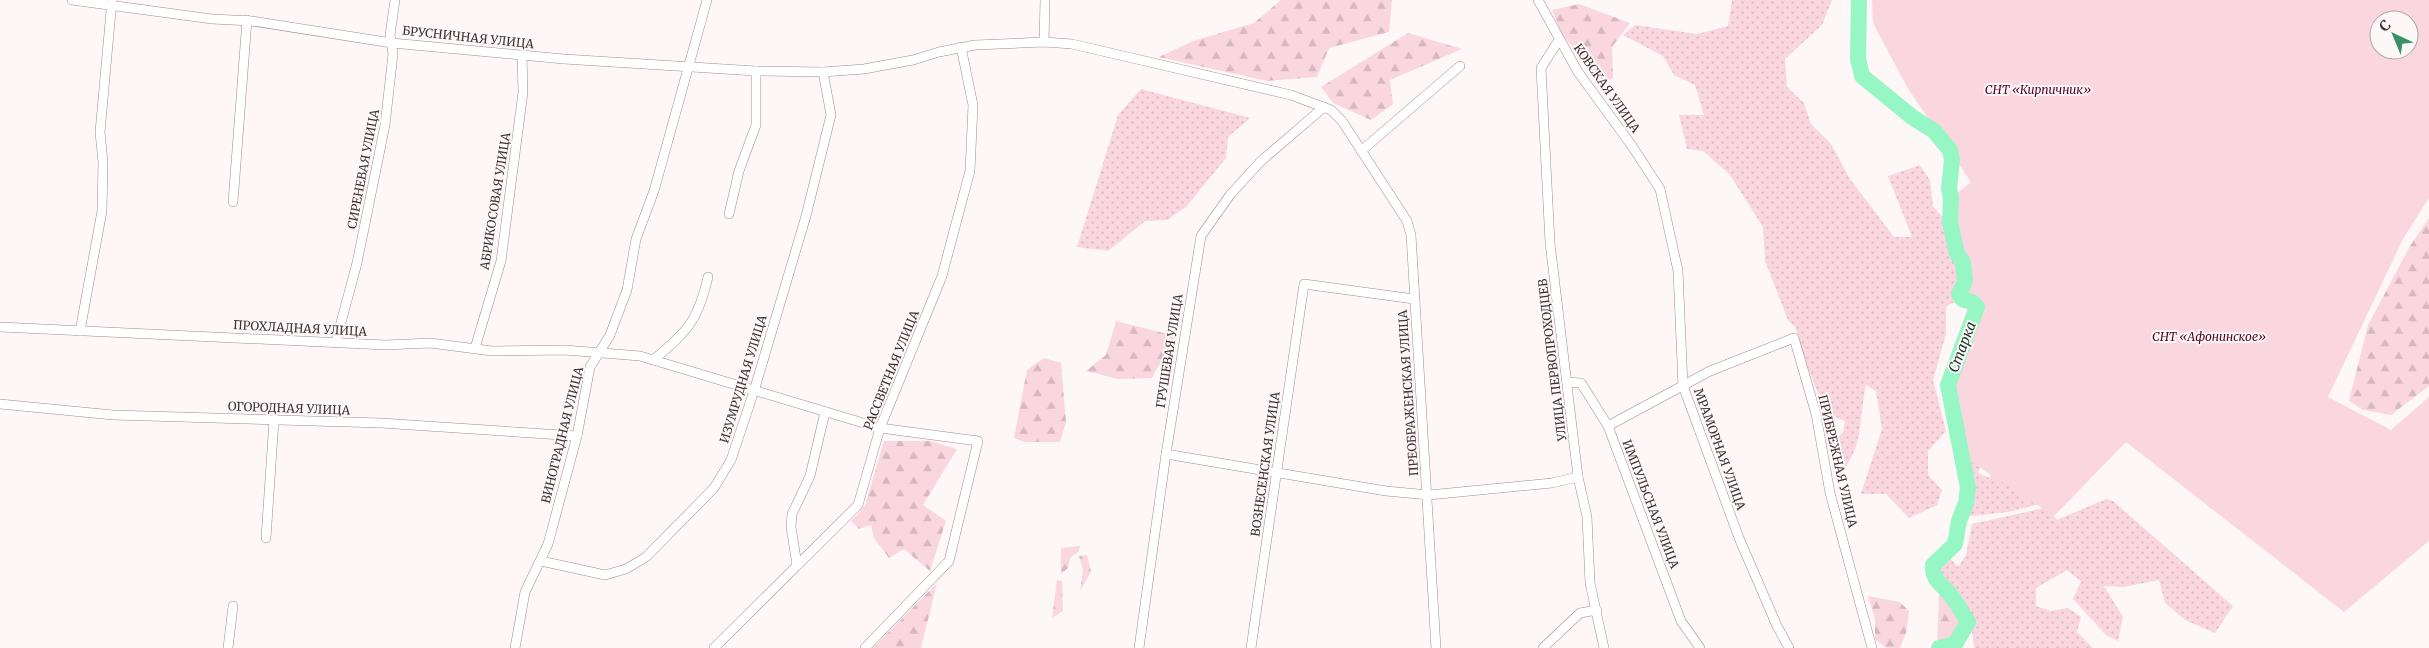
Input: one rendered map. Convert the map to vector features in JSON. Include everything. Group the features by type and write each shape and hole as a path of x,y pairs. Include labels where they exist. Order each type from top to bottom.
{"street":[{"name":"БРУСНИЧНАЯ УЛИЦА","path":"72,0 111,3 212,19 247,20 392,42 522,55 756,71 823,72 864,69 913,60 960,48 1044,42 1100,49 1260,87 1324,107"},
{"name":"СИРЕНЕВАЯ УЛИЦА","path":"336,341 357,263 385,125 393,54 390,35 395,0"},
{"name":"ВИНОГРАДНАЯ УЛИЦА","path":"515,648 526,592 548,544 577,436 590,367 610,336 627,290 636,239 654,191 707,0"},
{"path":"1044,42 1046,0"},
{"name":"КОВСКАЯ УЛИЦА","path":"1538,0 1578,72 1632,146 1660,189"},
{"path":"80,331 102,211 103,162 100,132 111,3"},
{"path":"233,202 247,20"},
{"name":"УЛИЦА ПЕРВОПРОХОДЦЕВ","path":"1559,40 1541,68 1550,243 1578,477 1587,517 1590,583 1604,648"},
{"name":"РАССВЕТНАЯ УЛИЦА","path":"714,648 858,504 880,428 942,276 970,171 972,105 960,48"},
{"name":"АБРИКОСОВАЯ УЛИЦА","path":"475,348 501,261 523,92 522,55"},
{"path":"1362,150 1460,66"},
{"path":"729,214 740,171 756,125 756,71"},
{"name":"ИЗУМРУДНАЯ УЛИЦА","path":"541,561 550,565 606,575 626,569 646,557 714,488 731,460 754,391 806,216 831,115 823,72"},
{"name":"ПРЕОБРАЖЕНСКАЯ УЛИЦА","path":"1324,107 1331,110 1342,121 1362,150 1407,221 1411,235 1429,494 1436,648"},
{"name":"ГРУШЕВАЯ УЛИЦА","path":"1139,648 1166,454 1201,236 1230,195 1260,162 1324,107"},
{"name":"МРАМОРНАЯ УЛИЦА","path":"1660,189 1678,271 1683,386 1739,538 1777,626 1789,648"},
{"path":"653,360 673,343 696,317 708,277"},
{"name":"ВОЗНЕСЕНСКАЯ УЛИЦА","path":"1251,648 1304,284 1414,299"},
{"name":"ПРОХЛАДНАЯ УЛИЦА","path":"0,327 336,341 386,345 430,343 492,351 565,350 640,356 880,428 978,441 950,561 865,648"},
{"name":"ПРИБРЕЖНАЯ УЛИЦА","path":"1683,386 1710,370 1794,338 1816,414 1830,493 1872,648"},
{"name":"ИМПУЛЬСНАЯ УЛИЦА","path":"1567,382 1581,383 1608,426 1681,622 1700,648"},
{"path":"1608,426 1683,386"},
{"name":"ОГОРОДНАЯ УЛИЦА","path":"0,404 113,415 381,423 577,436"},
{"path":"798,565 790,527 792,514 810,476 825,412"},
{"path":"266,538 274,420"},
{"path":"1166,454 1386,491 1429,494 1552,483 1578,477"},
{"path":"228,648 232,606"},
{"path":"1543,648 1580,613 1597,610"}],"green space":[{"path":"1281,0 1392,0 1389,32 1329,48 1317,77 1267,81 1159,57 1193,41 1254,23"},
{"path":"1732,0 1832,0 1822,25 1785,59 1787,87 1804,103 1811,124 1831,144 1850,179 1894,237 1912,237 1888,176 1920,165 1930,180 1933,206 1944,219 1952,257 1959,262 1959,280 1954,302 1946,307 1946,334 1933,380 1946,431 1928,451 1928,475 1942,490 1937,505 1909,518 1886,494 1861,494 1882,429 1876,391 1866,385 1856,445 1846,466 1838,474 1829,441 1843,433 1845,421 1826,413 1803,356 1795,327 1788,320 1765,261 1763,227 1730,175 1703,151 1687,149 1679,115 1704,115 1695,85 1674,75 1663,56 1623,35 1635,25 1697,34 1728,26"},
{"path":"1872,0 2429,0 2429,198 2403,239 2328,397 2391,430 2429,397 2429,541 2344,612 2126,442 2054,516 1961,455 1948,385 1977,307 1972,302 1962,299 1959,294 1965,281 1963,262 1957,254 1950,222 1951,198 1971,182 1907,87 1873,23"},
{"path":"1579,4 1630,23 1612,47 1613,78 1605,83 1562,35 1552,10"},
{"path":"1408,33 1462,49 1390,80 1393,104 1371,120 1333,103 1321,87"},
{"path":"1141,89 1250,118 1228,137 1226,158 1186,207 1167,220 1145,221 1108,251 1077,247 1118,115"},
{"path":"2429,218 2429,386 2391,415 2363,410 2349,401 2368,325 2410,246"},
{"path":"1116,321 1175,336 1152,378 1118,379 1086,371 1106,355"},
{"path":"1044,358 1061,363 1066,422 1060,442 1025,442 1014,438 1027,370"},
{"path":"884,441 930,441 957,449 923,505 946,521 930,571 904,549 889,558 874,538 871,525 859,529 851,521 865,506"},
{"path":"1971,448 1985,456 1978,473 1990,478 1992,467 2044,503 2008,512 1963,517 1972,489 1965,459"},
{"path":"2106,499 2113,501 2233,606 2215,633 2185,620 2165,603 2159,580 2124,587 2104,586 2123,617 2118,641 2106,635 2073,599 2081,581 2067,570 2036,588 2036,606 2051,611 2068,608 2081,617 2077,632 2093,648 1974,648 1974,641 1965,609 1957,595 1937,578 1934,566 1946,554 1958,567 1966,555 1972,524 2048,507 2057,520"},
{"path":"1080,546 1079,551 1070,558 1068,568 1061,574 1061,548"},
{"path":"1087,555 1091,572 1080,591 1083,570 1079,556"},
{"path":"1057,580 1062,581 1063,611 1052,618"},
{"path":"937,583 921,648 873,648"},
{"path":"1941,590 1951,596 1967,622 1954,643 1937,644 1939,596"},
{"path":"1868,596 1900,602 1909,611 1906,633 1900,648 1886,648 1875,639 1875,619"}],"waterway":[{"name":"Старка","path":"1859,0 1858,58 1862,76 1912,117 1934,131 1950,150 1952,160 1949,188 1951,198 1950,222 1957,254 1963,262 1965,281 1959,294 1962,299 1972,302 1977,307 1948,385 1968,488 1966,503 1959,521 1955,544 1933,565 1934,576 1953,598 1968,622 1955,644 1939,648"}],"park label":[{"name":"СНТ «Кирпичник»","path":"2038,89"},
{"name":"СНТ «Афонинское»","path":"2209,336"}]}
